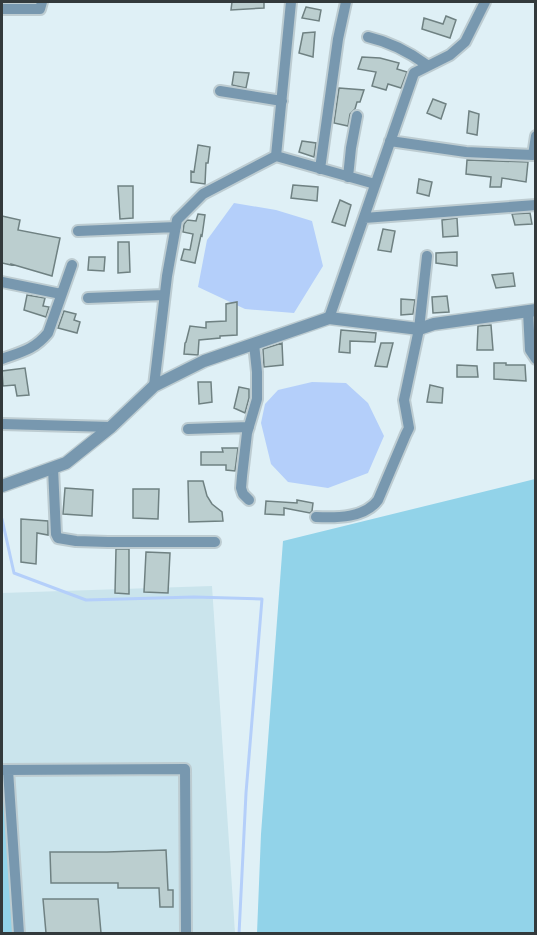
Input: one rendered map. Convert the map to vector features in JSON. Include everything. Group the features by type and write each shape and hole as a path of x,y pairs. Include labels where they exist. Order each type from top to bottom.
{"street":[{"path":"2,9 40,9 42,2"},
{"path":"276,156 291,2"},
{"path":"320,169 338,39 346,2"},
{"path":"329,318 414,73 450,55 465,42 485,2"},
{"path":"368,37 412,54 427,65"},
{"path":"220,91 282,101"},
{"path":"348,177 357,116"},
{"path":"390,141 466,152 534,156 536,136"},
{"path":"154,386 166,276 177,220 203,194 276,156 375,184"},
{"path":"364,218 536,205"},
{"path":"78,231 176,228"},
{"path":"316,518 356,514 373,506 378,500 409,428 404,400 418,329 427,256"},
{"path":"2,359 32,349 48,333 72,265"},
{"path":"2,282 61,294"},
{"path":"88,298 164,295"},
{"path":"2,486 66,463 111,427 154,386 204,362 329,318 418,329 434,324 532,311 530,350 536,359"},
{"path":"249,500 241,488 244,455 256,399 257,372 254,344"},
{"path":"2,424 111,427"},
{"path":"188,429 249,427"},
{"path":"53,468 58,538 108,542 215,542"},
{"path":"19,933 5,770 185,769 186,933"}],"shaded area":[{"path":"234,203 276,210 312,221 323,266 294,313 245,309 198,287 207,240"},
{"path":"312,382 346,383 368,403 384,436 368,473 328,488 288,482 271,464 261,423 265,404 278,390"},
{"path":"535,479 535,933 257,933 261,834 283,541"},
{"path":"212,586 235,933 2,933 2,593"},
{"path":"2,777 5,781 16,933 2,933"}],"building":[{"path":"232,2 264,2 264,8 231,10"},
{"path":"306,7 321,10 319,21 302,18"},
{"path":"446,16 456,20 450,38 422,29 424,18 443,24"},
{"path":"315,32 313,57 299,53 303,33"},
{"path":"362,57 380,58 399,63 397,69 407,72 401,88 388,84 386,90 372,86 376,72 358,69"},
{"path":"234,72 249,73 246,88 232,85"},
{"path":"339,88 364,90 360,102 357,102 350,114 348,126 334,123"},
{"path":"433,99 446,104 441,119 427,113"},
{"path":"469,111 479,114 477,135 467,133"},
{"path":"302,141 316,143 314,157 299,152"},
{"path":"198,145 210,147 208,163 206,163 205,184 191,182 191,171 194,172"},
{"path":"467,160 528,162 526,182 502,178 501,187 490,187 491,177 466,174"},
{"path":"419,179 432,182 429,196 417,193"},
{"path":"293,185 318,187 317,201 291,198"},
{"path":"118,186 133,186 133,218 120,219"},
{"path":"340,200 351,205 345,226 332,222"},
{"path":"530,213 532,224 515,225 512,214"},
{"path":"198,214 205,215 195,263 181,260 184,249 190,250 193,234 183,232 184,224 187,220 196,221"},
{"path":"2,216 20,220 18,230 60,238 52,276 2,263"},
{"path":"457,218 458,236 443,237 442,220"},
{"path":"383,229 395,231 391,252 378,250"},
{"path":"118,242 129,242 130,272 118,273"},
{"path":"457,252 457,266 436,263 436,253"},
{"path":"89,257 105,257 104,271 88,270"},
{"path":"513,273 515,286 496,288 492,275"},
{"path":"27,295 45,298 43,306 49,307 46,317 24,310"},
{"path":"447,296 449,312 433,313 432,297"},
{"path":"401,299 415,300 413,314 401,315"},
{"path":"237,302 237,335 199,340 198,355 184,354 190,326 206,328 206,322 226,321 226,304"},
{"path":"64,311 76,314 74,320 80,322 77,333 58,328"},
{"path":"491,325 493,350 477,350 478,326"},
{"path":"341,330 376,333 375,342 350,341 350,353 339,352"},
{"path":"282,343 283,365 264,367 263,349"},
{"path":"381,343 393,343 387,367 375,366"},
{"path":"494,363 525,365 526,381 494,379"},
{"path":"457,365 477,366 478,377 457,377"},
{"path":"25,368 29,395 17,396 15,385 3,386 2,371"},
{"path":"198,382 211,382 212,402 199,404"},
{"path":"430,385 443,388 442,403 427,402"},
{"path":"239,387 249,389 245,413 234,408"},
{"path":"222,448 238,448 235,471 226,470 226,465 201,465 201,452 223,452"},
{"path":"188,481 203,481 207,496 212,504 222,512 223,521 189,522"},
{"path":"65,488 93,490 92,516 63,514"},
{"path":"133,489 159,489 158,519 133,518"},
{"path":"297,500 313,503 312,511 310,513 284,508 284,515 265,514 266,501 297,503"},
{"path":"21,519 48,521 48,535 37,533 36,564 21,562"},
{"path":"116,549 129,549 129,594 115,593"},
{"path":"146,552 170,553 168,593 144,592"},
{"path":"166,850 168,890 173,890 173,907 160,907 159,888 118,888 118,883 51,883 50,852"},
{"path":"43,899 98,899 101,933 46,933"}],"waterway":[{"path":"2,519 14,573 86,600 194,597 262,599 246,793 239,934"}]}
